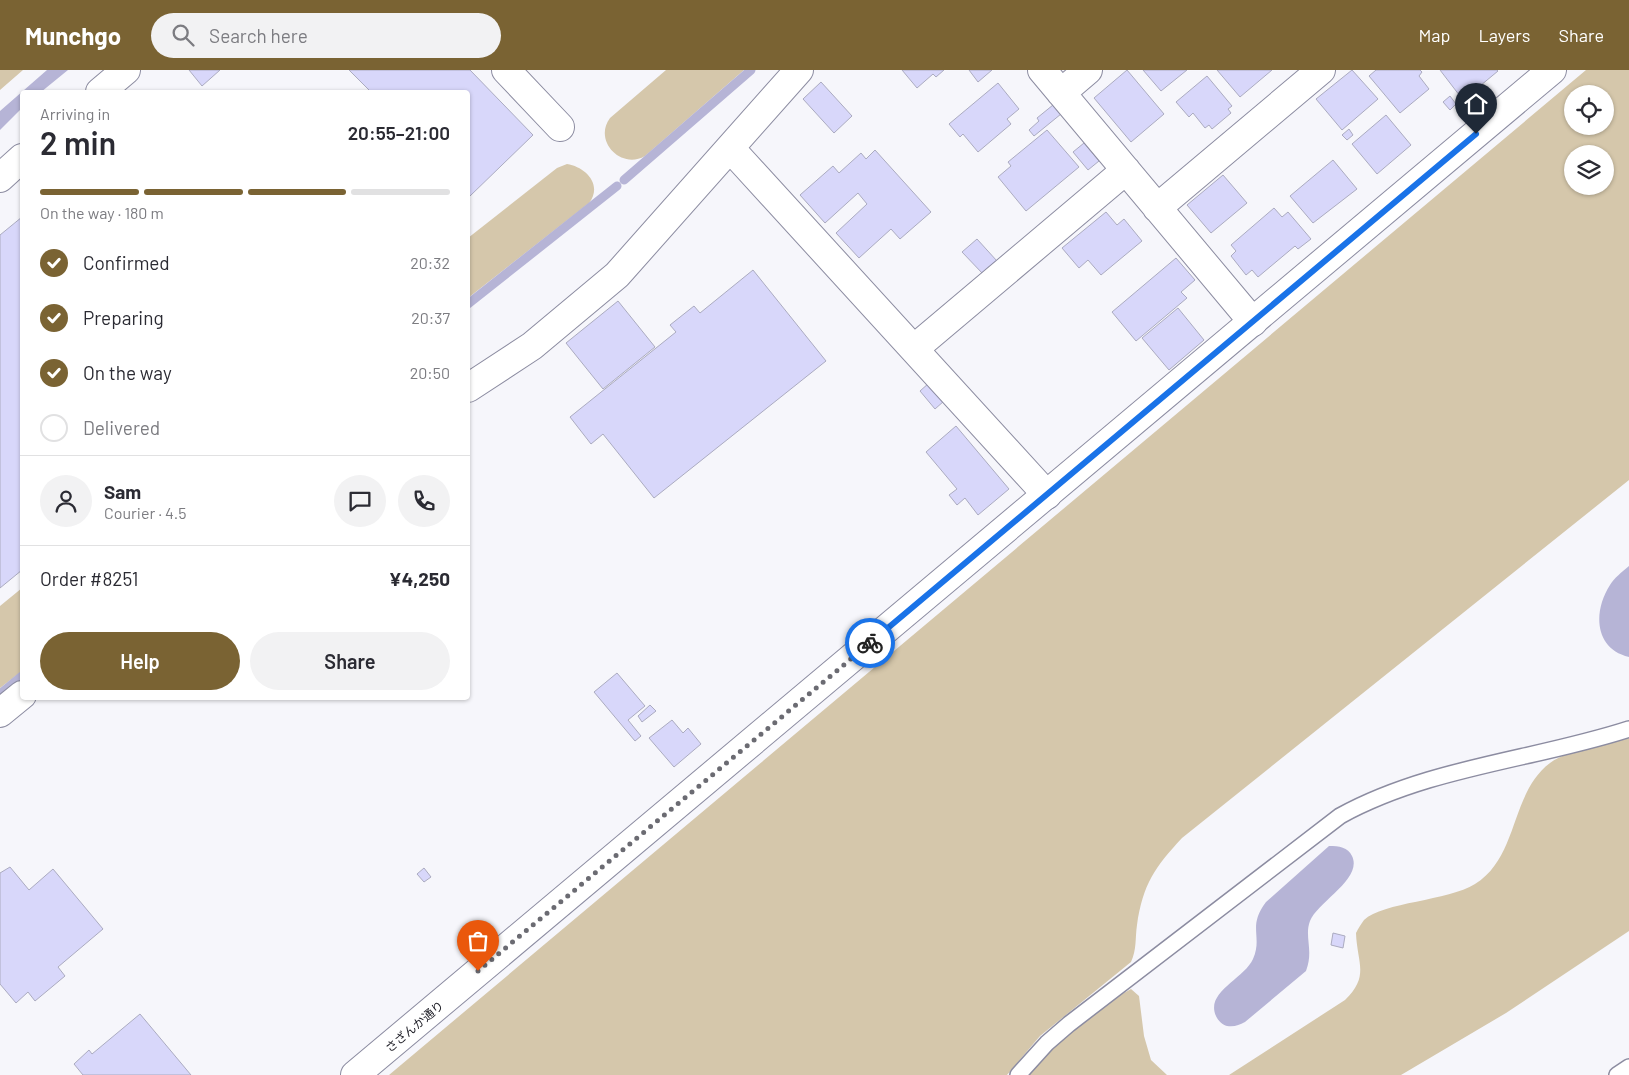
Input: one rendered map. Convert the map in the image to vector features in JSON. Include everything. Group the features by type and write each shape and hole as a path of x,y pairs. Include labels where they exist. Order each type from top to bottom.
{"street":[{"path":"102,90 126,70"},
{"path":"506,70 560,127"},
{"path":"470,387 532,346 616,275 799,70"},
{"path":"1042,70 1253,322"},
{"path":"1061,93 1088,70"},
{"path":"1157,208 1321,70"},
{"name":"さざんか通り","path":"355,1075 1253,322 1537,75"},
{"path":"730,148 1047,494"},
{"path":"0,178 20,160"},
{"path":"914,348 1126,170"},
{"path":"0,713 20,698"}],"lane":[{"path":"1018,1075 1047,1042 1069,1024 1340,816 1365,802 1409,786 1629,729"},
{"path":"1617,1075 1629,1066"}],"shaded area":[{"path":"0,70 23,70 0,90"},
{"path":"666,70 744,70 645,156 627,159 619,156 607,144 605,136 610,118"},
{"path":"1586,70 1629,70 1629,480 1182,838 1157,867 1147,887 1140,911 1135,948 1131,962 1040,1036 1007,1075 389,1075 1564,88 1564,135 1614,135 1614,85 1568,85"},
{"path":"567,164 586,173 593,184 594,190 589,203 470,296 470,236 557,168"},
{"path":"20,590 20,673 0,688 0,606"},
{"path":"1629,738 1629,931 1506,1013 1401,1075 1229,1075 1345,1000 1353,991 1360,976 1356,933 1364,920 1386,909 1463,890 1475,884 1489,872 1500,858 1508,842 1520,807 1528,791 1537,776 1550,763 1568,754"},
{"path":"1131,989 1139,996 1144,1036 1151,1060 1167,1075 1029,1075 1050,1052 1073,1032"}],"water":[{"path":"47,70 68,70 43,90 24,90"},
{"path":"20,94 20,110 0,130 0,111"},
{"path":"1629,566 1629,657 1617,653 1603,638 1599,617 1604,595 1616,577"},
{"path":"1329,846 1346,849 1352,856 1354,865 1346,881 1321,906 1310,921 1308,927 1309,957 1306,971 1245,1022 1235,1026 1224,1025 1216,1016 1214,1007 1216,1000 1220,993 1242,973 1253,959 1257,944 1257,918 1260,911 1266,902"}],"building":[{"path":"189,70 220,70 202,86"},
{"path":"349,70 470,70 533,135 470,196 470,90 369,90"},
{"path":"902,70 944,70 936,77 933,74 917,88"},
{"path":"969,70 992,70 978,82"},
{"path":"1127,70 1164,114 1131,142 1094,98"},
{"path":"1143,70 1187,70 1161,91"},
{"path":"1217,70 1272,70 1240,97"},
{"path":"1352,70 1378,99 1342,130 1316,99"},
{"path":"1376,70 1420,70 1422,72 1419,76 1429,89 1400,113 1369,76"},
{"path":"1440,70 1497,70 1498,71 1463,100"},
{"path":"1207,76 1232,106 1228,109 1231,113 1212,129 1209,125 1205,128 1193,113 1189,117 1176,102"},
{"path":"821,82 852,116 834,133 803,99"},
{"path":"998,83 1019,109 1007,119 1011,124 978,152 963,134 960,137 949,124"},
{"path":"1450,96 1456,104 1450,110 1443,102"},
{"path":"1053,105 1061,114 1034,136 1029,130 1039,121 1037,118"},
{"path":"1386,115 1411,145 1377,174 1352,144"},
{"path":"1349,129 1353,135 1347,140 1342,135"},
{"path":"1047,130 1079,167 1026,211 998,177 1011,166 1008,162"},
{"path":"1084,143 1099,161 1088,170 1073,152"},
{"path":"875,150 931,212 900,239 891,229 859,258 836,233 867,204 858,193 825,223 800,195 833,166 839,173 861,153 866,159"},
{"path":"1333,160 1357,189 1313,223 1290,196"},
{"path":"1223,175 1247,203 1211,233 1187,205"},
{"path":"1274,208 1282,217 1288,212 1311,239 1298,249 1295,246 1258,277 1252,270 1246,275 1231,256 1236,251 1231,245"},
{"path":"1106,212 1117,225 1124,219 1142,241 1101,275 1088,260 1079,268 1062,248"},
{"path":"20,219 20,572 0,588 0,235"},
{"path":"977,239 997,261 983,274 962,252"},
{"path":"1176,258 1195,280 1181,292 1187,298 1136,341 1112,312"},
{"path":"753,270 826,361 654,498 603,434 591,444 570,417 676,332 670,325 694,306 700,313"},
{"path":"618,301 655,347 603,389 566,343"},
{"path":"1178,308 1204,340 1169,370 1142,338"},
{"path":"929,383 944,401 935,409 920,391"},
{"path":"956,426 1009,489 978,515 965,498 957,505 949,495 957,489 926,452"},
{"path":"617,673 645,706 628,720 641,736 635,741 594,692"},
{"path":"650,705 656,711 642,722 638,716"},
{"path":"672,720 683,733 688,728 701,744 674,767 649,738"},
{"path":"10,867 29,890 53,869 103,929 58,967 65,976 35,1001 28,992 16,1003 0,984 0,873"},
{"path":"424,868 431,877 424,882 417,874"},
{"path":"1333,933 1345,936 1343,948 1331,945"},
{"path":"140,1014 191,1075 83,1075 74,1064 89,1050 92,1054"}],"waterway":[{"path":"624,180 751,70"},
{"path":"470,302 617,186"},
{"path":"0,694 20,678"}],"way so far":[{"path":"478,971 870,643"}],"route":[{"path":"870,643 1476,134"}]}
